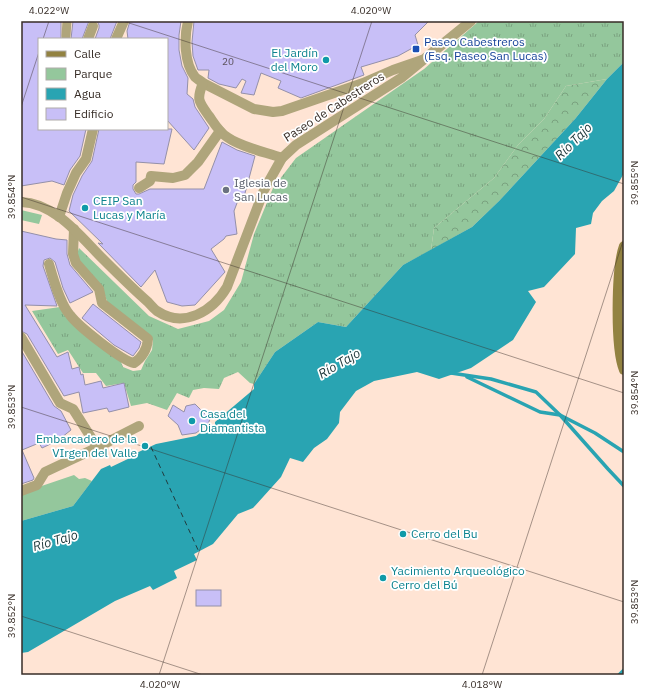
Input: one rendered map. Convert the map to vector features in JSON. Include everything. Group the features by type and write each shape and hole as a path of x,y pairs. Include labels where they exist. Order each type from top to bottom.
{"main road":[{"path":"624,246 620,264 618,298 619,353 624,370"}],"street":[{"path":"66,36 67,21"},
{"path":"116,38 124,21"},
{"path":"188,21 185,33 189,64 196,77 203,83 254,109 272,112 282,111 363,83 393,70 423,60"},
{"name":"Paseo de Cabestreros","path":"21,202 37,204 49,210 74,229 157,311 173,317 181,318 196,316 222,296 227,287 264,190 282,158 296,145 401,78 471,21"},
{"path":"88,38 94,26"},
{"path":"203,83 199,93 199,102 227,137 282,158"},
{"path":"59,217 76,173 86,159 94,130"},
{"path":"139,188 150,181 152,176 174,178 185,175 198,162 220,130"},
{"path":"49,264 56,289 69,315 104,344 130,362 134,363 138,361 148,347 148,339 102,304 99,289 76,263 73,254 74,229"},
{"path":"21,337 60,403 73,409 97,447"},
{"path":"21,491 37,485 45,472 140,426"}],"green space":[{"path":"479,21 624,21 624,62 607,79 566,86 544,119 518,145 494,178 434,228 431,250 403,265 346,327 318,322 275,352 254,384 250,383 238,372 224,378 219,389 204,388 193,390 189,398 177,393 167,410 147,403 131,406 124,383 106,386 96,373 83,373 68,350 58,354 32,311 60,307 121,362 123,367 133,371 141,370 152,350 153,340 109,307 103,290 81,264 77,254 79,248 149,316 178,329 209,321 224,310 241,282 254,234 273,188 296,158 424,69"},
{"path":"607,79 575,119 499,201 472,227 431,250 434,228 494,178 518,145 544,119 566,86"},
{"path":"21,210 42,215 39,224 21,220"},
{"path":"74,475 79,479 85,478 92,481 73,506 21,521 21,493"}],"water":[{"name":"Río Tajo","path":"624,62 624,173 614,191 602,201 593,213 591,224 576,228 575,254 544,287 528,291 536,302 513,340 471,368 439,379 417,372 374,381 356,391 340,412 339,423 327,439 314,448 303,462 290,458 281,477 253,508 238,514 213,544 194,554 197,560 174,571 177,578 153,590 150,586 115,601 28,652 21,653 21,521 73,506 101,469 110,465 111,467 156,444 196,436 210,426 215,425 215,422 254,389 254,384 275,352 318,322 346,327 403,265 472,227 499,201 575,119 607,79"}],"building":[{"path":"21,21 61,21 61,38 38,38 38,130 86,130 80,156 70,170 64,185 52,181 21,186"},
{"path":"73,21 89,21 82,38 71,38"},
{"path":"97,21 117,21 110,38 95,38 99,25"},
{"path":"130,21 181,21 179,50 182,66 188,78 187,94 193,99 195,107 209,128 194,150 168,121 168,38 128,38 127,31"},
{"name":"El Jardín del Moro","path":"194,21 429,21 415,35 418,45 398,56 361,67 364,75 301,98 278,88 281,81 261,73 254,95 241,93 246,81 242,79 236,88 219,84 208,78 209,70 198,70 193,56 192,42"},
{"path":"172,129 164,164 136,162 136,182 133,185 133,189 136,194 139,194 150,189 204,189 222,142 237,150 255,156 244,197 240,195 234,211 237,234 226,236 211,249 225,272 195,305 182,306 167,302 155,270 141,287 98,243 103,244 69,211 73,195 82,176 92,161 99,130"},
{"path":"21,231 67,240 67,254 70,265 93,292 70,303 63,288 55,262 50,258 44,260 43,266 57,306 25,305 57,357 68,352 72,369 79,367 81,375 83,374 85,385 101,381 103,388 124,383 129,407 109,412 107,408 83,413 79,392 64,396 27,334 21,331"},
{"path":"93,304 141,342 139,348 133,356 114,345 82,318"},
{"path":"21,350 54,406 61,411 71,430 57,441 42,448 39,443 22,450 34,478 33,480 21,484"},
{"name":"Casa del Diamantista","path":"195,404 210,419 208,424 196,433 182,435 178,425 168,416 173,405 184,412 186,406"},
{"path":"196,590 221,590 221,606 196,606"}],"waterway":[{"path":"451,373 491,379 536,392 560,415 595,433 624,452"},
{"path":"467,377 540,412 560,415 624,486"},
{"path":"619,675 624,670"}],"ferry route":[{"path":"151,447 199,552"}],"place":[{"name":"Paseo Cabestreros (Esq. Paseo San Lucas)","path":"416,49"},
{"name":"El Jardín del Moro","path":"326,60"},
{"name":"Iglesia de San Lucas","path":"226,190"},
{"name":"CEIP San Lucas y María","path":"85,208"},
{"name":"Casa del Diamantista","path":"192,421"},
{"name":"Embarcadero de la VIrgen del Valle","path":"145,446"},
{"name":"Cerro del Bu","path":"403,534"},
{"name":"Yacimiento Arqueológico Cerro del Bú","path":"383,578"}]}
